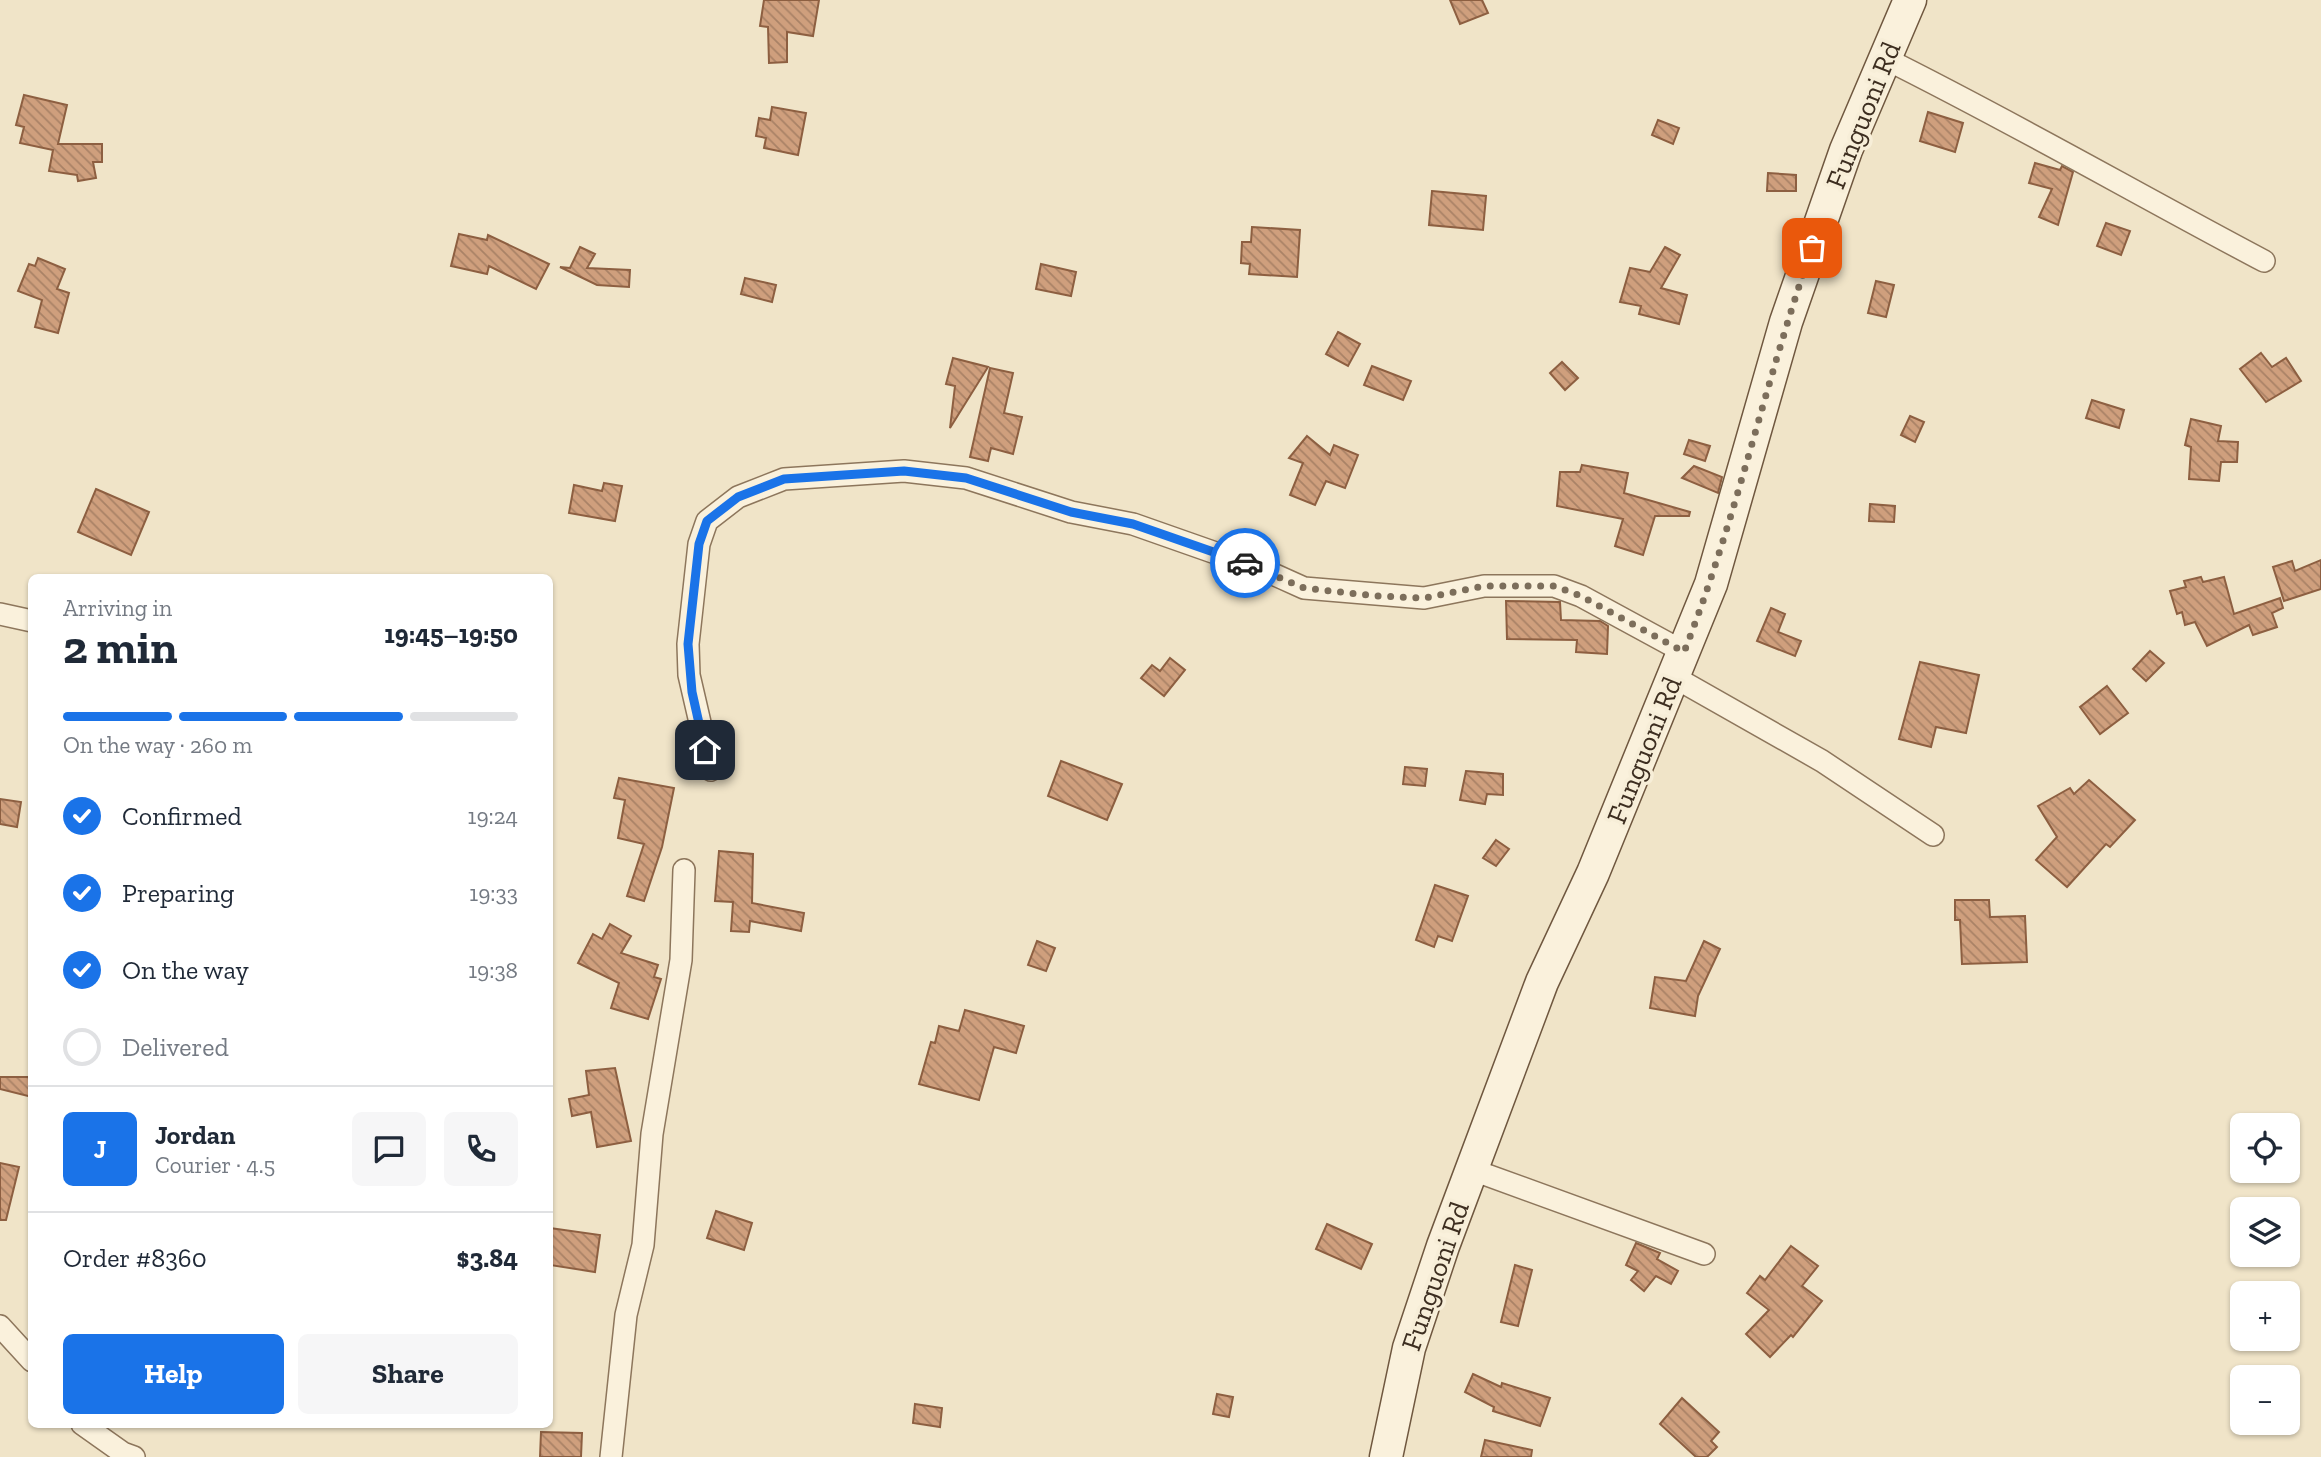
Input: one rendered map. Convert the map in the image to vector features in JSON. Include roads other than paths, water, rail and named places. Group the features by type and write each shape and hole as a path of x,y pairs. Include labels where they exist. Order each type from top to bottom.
{"street":[{"name":"Funguoni Rd","path":"1386,1457 1409,1348 1443,1246 1542,982 1593,873 1711,584 1786,322 1846,150 1910,0"},
{"path":"1884,58 1995,113 2055,150 2264,261"},
{"path":"711,770 690,675 688,644 699,544 707,521 738,497 784,479 904,471 966,478 1071,512 1133,524 1192,547 1264,569 1304,588 1424,598 1484,586 1554,586 1581,596 1933,835"},
{"path":"0,614 28,620"},
{"path":"611,1457 626,1315 642,1245 652,1134 681,960 684,870"},
{"path":"1473,1170 1704,1254"},
{"path":"0,1326 28,1357"},
{"path":"88,1428 123,1453 134,1457"}]}
